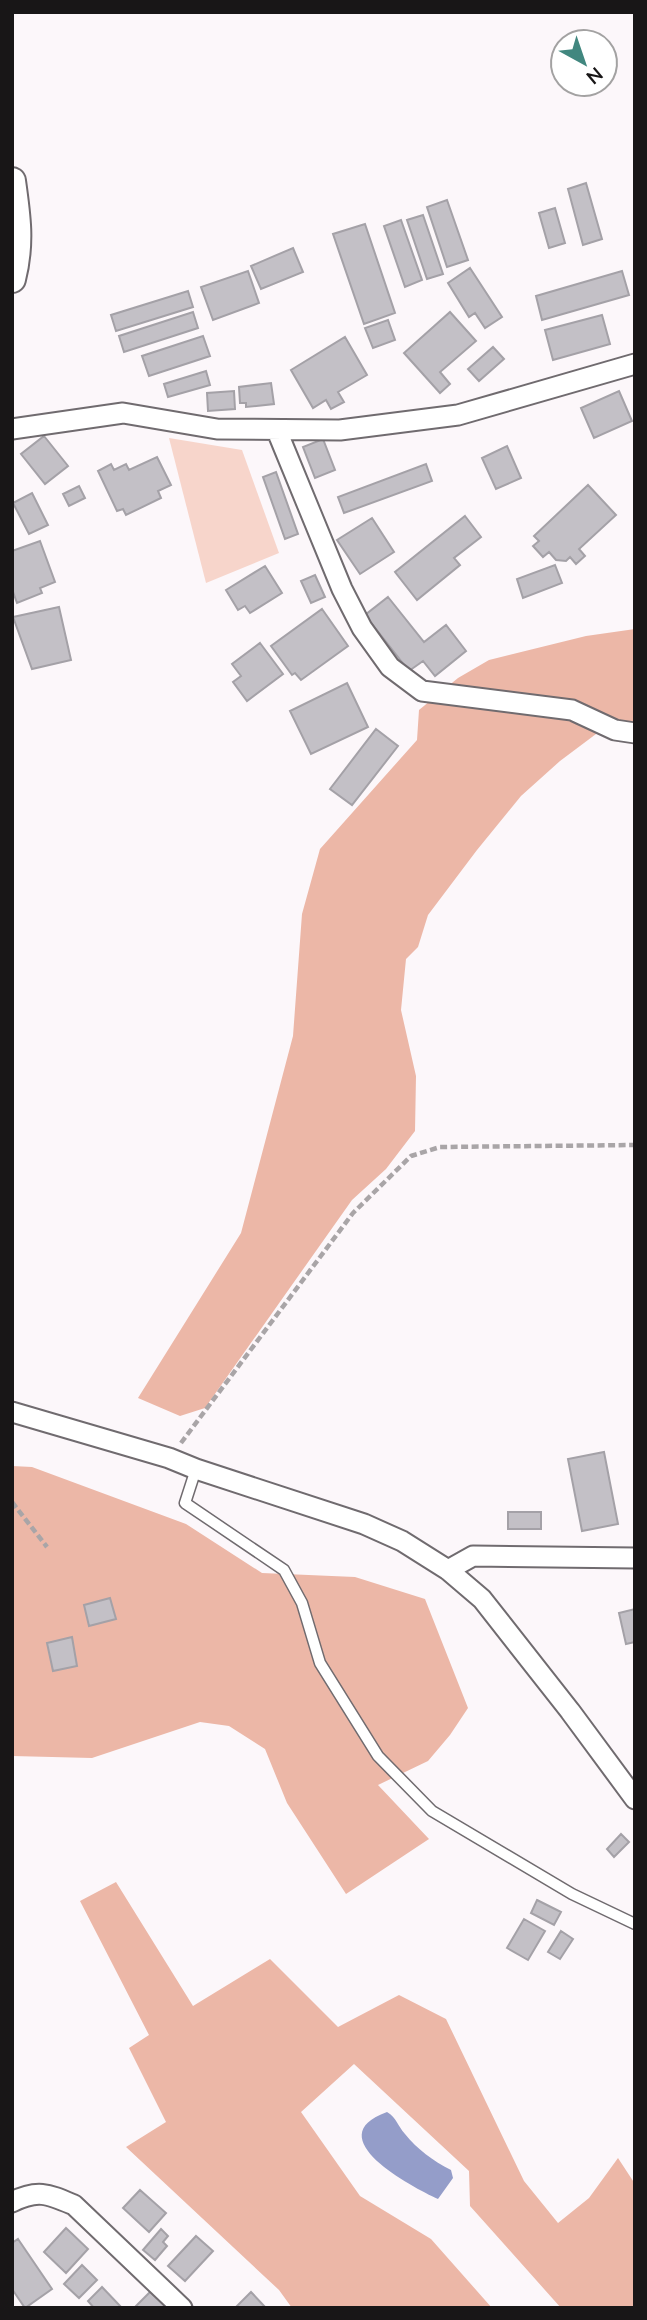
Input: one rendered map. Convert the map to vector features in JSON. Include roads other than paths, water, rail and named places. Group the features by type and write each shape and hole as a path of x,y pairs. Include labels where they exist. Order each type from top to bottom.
{"main road":[{"path":"12,181 19,232 12,279"}],"street":[{"path":"12,429 124,413 217,429 340,430 458,415 635,364"},
{"path":"277,431 342,589 362,628 390,667 422,691 572,710 615,730 635,733"},
{"path":"12,1412 170,1458 364,1524 402,1541 447,1570 482,1599 570,1710 635,1798"},
{"path":"447,1570 473,1556 635,1558"},
{"path":"12,2202 28,2194 51,2196 74,2205 182,2308"}],"lane":[{"path":"196,1469 185,1503 284,1570 302,1603 320,1663 379,1756 396,1775 432,1811 572,1895 635,1924"}],"water":[{"path":"387,2112 420,2150 451,2170 453,2178 438,2199 392,2173 376,2160 366,2147 362,2134 368,2122"}]}
